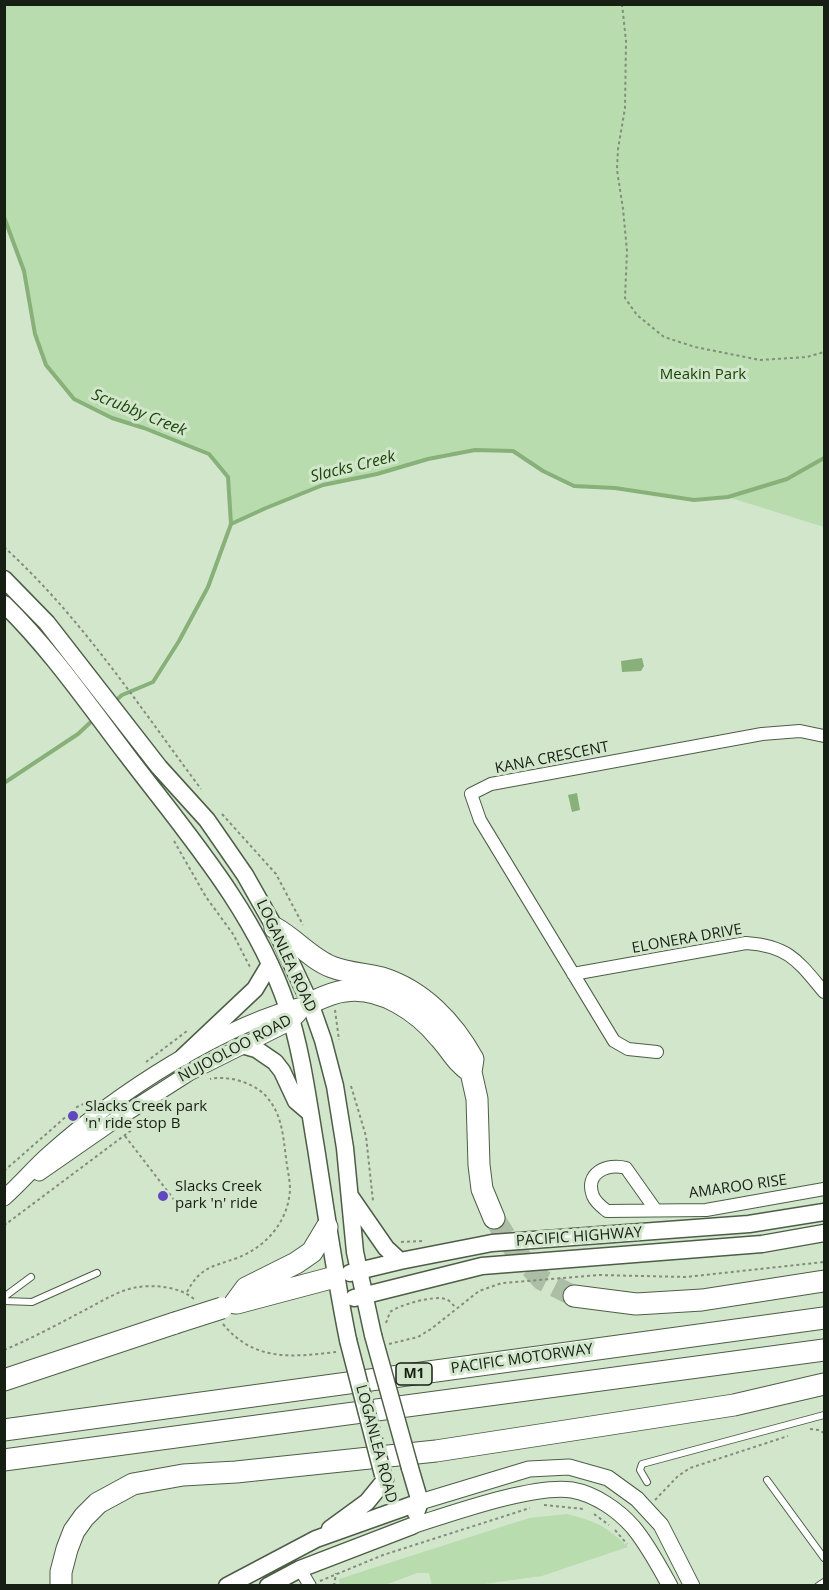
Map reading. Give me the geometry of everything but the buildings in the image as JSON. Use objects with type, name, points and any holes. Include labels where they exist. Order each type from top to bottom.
[{"type":"highway","points":[[275,928],[330,966],[386,980],[406,988],[440,1013],[465,1044],[473,1059],[471,1072],[477,1099],[482,1189],[494,1218]]},
{"type":"highway","points":[[310,1003],[342,991],[355,990],[398,1002],[428,1024],[460,1066],[471,1072]]},
{"type":"highway","points":[[226,1311],[246,1288],[296,1263],[312,1252],[327,1227]]},
{"type":"highway","points":[[4,1380],[175,1323],[226,1311],[336,1276]]},
{"type":"highway","points":[[574,1296],[636,1304],[702,1300],[825,1281]]},
{"type":"highway","name":"PACIFIC MOTORWAY","points":[[4,1430],[825,1318]]},
{"type":"highway","name":"PACIFIC MOTORWAY","points":[[4,1460],[825,1350]]},
{"type":"highway","points":[[61,1586],[61,1572],[67,1549],[79,1524],[98,1503],[133,1484],[183,1475],[236,1472],[436,1451],[734,1405],[825,1384]]},
{"type":"main road","name":"LOGANLEA ROAD","points":[[4,579],[22,595],[65,644],[159,767],[207,820],[227,846],[275,928],[310,1003],[323,1040],[334,1086],[345,1148],[355,1252],[365,1296],[381,1335],[410,1468],[420,1502],[412,1526],[394,1512],[346,1345],[341,1301],[310,1113],[289,1015],[270,964],[237,903],[51,656],[4,604]]},
{"type":"main road","points":[[183,1057],[255,989],[270,964]]},
{"type":"main road","points":[[242,1045],[256,1049],[275,1062],[282,1071],[296,1101],[310,1113]]},
{"type":"main road","points":[[350,1195],[386,1248],[400,1261]]},
{"type":"main road","name":"PACIFIC HIGHWAY","points":[[336,1276],[492,1243],[749,1224],[825,1212]]},
{"type":"main road","name":"PACIFIC HIGHWAY","points":[[341,1301],[482,1266],[750,1245],[825,1233]]},
{"type":"main road","points":[[227,1586],[316,1539],[367,1502],[384,1477]]},
{"type":"main road","points":[[316,1539],[420,1502]]},
{"type":"main road","points":[[268,1586],[300,1569],[412,1526]]},
{"type":"street","name":"KANA CRESCENT","points":[[657,1052],[628,1049],[614,1041],[480,820],[471,794],[491,784],[762,734],[800,731],[825,736]]},
{"type":"street","name":"ELONERA DRIVE","points":[[573,974],[746,943],[757,943],[768,944],[787,952],[825,992]]},
{"type":"street","name":"NUJOOLOO ROAD","points":[[21,1184],[189,1073],[242,1045],[310,1003]]},
{"type":"street","name":"NUJOOLOO ROAD","points":[[4,1198],[21,1184],[49,1154],[105,1108],[183,1057],[268,1015],[289,1015]]},
{"type":"street","name":"AMAROO RISE","points":[[655,1209],[626,1168],[608,1166],[594,1177],[591,1187],[593,1196],[607,1211],[706,1210],[825,1189]]},
{"type":"street","points":[[420,1502],[529,1469],[569,1467],[608,1478],[637,1499],[662,1525],[692,1586]]},
{"type":"street","points":[[412,1526],[529,1492],[572,1490],[601,1501],[620,1515],[646,1544],[670,1586]]},
{"type":"street","points":[[300,1569],[310,1586]]},
{"type":"lane","points":[[4,1299],[32,1302],[97,1273]]},
{"type":"lane","points":[[4,1299],[31,1277]]},
{"type":"lane","points":[[647,1482],[640,1470],[642,1464],[825,1415]]},
{"type":"lane","points":[[767,1480],[825,1558]]},
{"type":"lane","points":[[818,1586],[825,1582]]},
{"type":"path","points":[[622,4],[626,42],[625,108],[616,170],[627,251],[625,298],[637,315],[664,337],[695,347],[760,360],[807,357],[825,352]]},
{"type":"path","points":[[4,547],[23,564],[94,645],[203,792]]},
{"type":"path","points":[[217,809],[276,874],[308,932]]},
{"type":"path","points":[[174,841],[206,897],[248,959],[251,970]]},
{"type":"path","points":[[146,1062],[193,1027]]},
{"type":"path","points":[[187,1292],[192,1281],[209,1267],[247,1254],[266,1240],[281,1221],[289,1194],[281,1120],[272,1103],[262,1092],[236,1080],[226,1078],[206,1080]]},
{"type":"path","points":[[4,1171],[77,1107],[94,1099]]},
{"type":"path","points":[[4,1222],[6,1224],[155,1112]]},
{"type":"path","points":[[125,1136],[182,1210]]},
{"type":"path","points":[[456,1308],[442,1298],[404,1304],[390,1312],[381,1335],[418,1337],[479,1291],[502,1283],[598,1275],[686,1277],[825,1262]]},
{"type":"path","points":[[4,1350],[22,1343],[112,1295],[132,1288],[150,1286],[187,1292],[195,1300]]},
{"type":"path","points":[[226,1311],[240,1340],[251,1347],[281,1356],[346,1345]]},
{"type":"path","points":[[808,1429],[825,1433]]},
{"type":"path","points":[[649,1512],[654,1502],[678,1476],[690,1468],[797,1432]]},
{"type":"path","points":[[540,1505],[586,1509],[613,1527],[632,1550]]},
{"type":"path","points":[[324,1579],[435,1538],[529,1508]]},
{"type":"path","points":[[334,1586],[336,1573]]},
{"type":"green space","name":"Meakin Park","points":[[4,5],[824,5],[824,527],[728,497],[694,500],[615,488],[574,486],[543,471],[513,451],[475,450],[323,485],[231,524],[228,477],[209,454],[112,418],[74,399],[46,365],[35,334],[24,271],[5,217]]},
{"type":"green space","points":[[567,1514],[600,1525],[628,1547],[542,1576],[477,1585],[432,1585],[429,1573],[417,1573],[385,1585],[340,1585],[339,1579],[529,1518]]},
{"type":"shaded area","points":[[642,658],[644,666],[641,671],[622,672],[621,661]]},
{"type":"shaded area","points":[[577,793],[580,810],[572,812],[568,795]]},
{"type":"waterway","name":"Scrubby Creek","points":[[4,217],[24,271],[35,334],[46,365],[74,399],[112,418],[209,454],[228,477],[231,524],[208,587],[179,641],[153,682],[122,695],[114,702]]},
{"type":"waterway","name":"Slacks Creek","points":[[231,524],[323,485],[475,450],[513,451],[543,471],[574,486],[615,488],[694,500],[728,497],[787,479],[824,458]]},
{"type":"waterway","name":"Slacks Creek","points":[[4,783],[78,734],[94,719]]},
{"type":"tunnel","points":[[494,1218],[515,1251],[542,1280],[574,1296]]},
{"type":"place","name":"Slacks Creek park 'n' ride stop B","points":[[73,1116]]},
{"type":"place","name":"Slacks Creek park 'n' ride","points":[[163,1196]]}]
